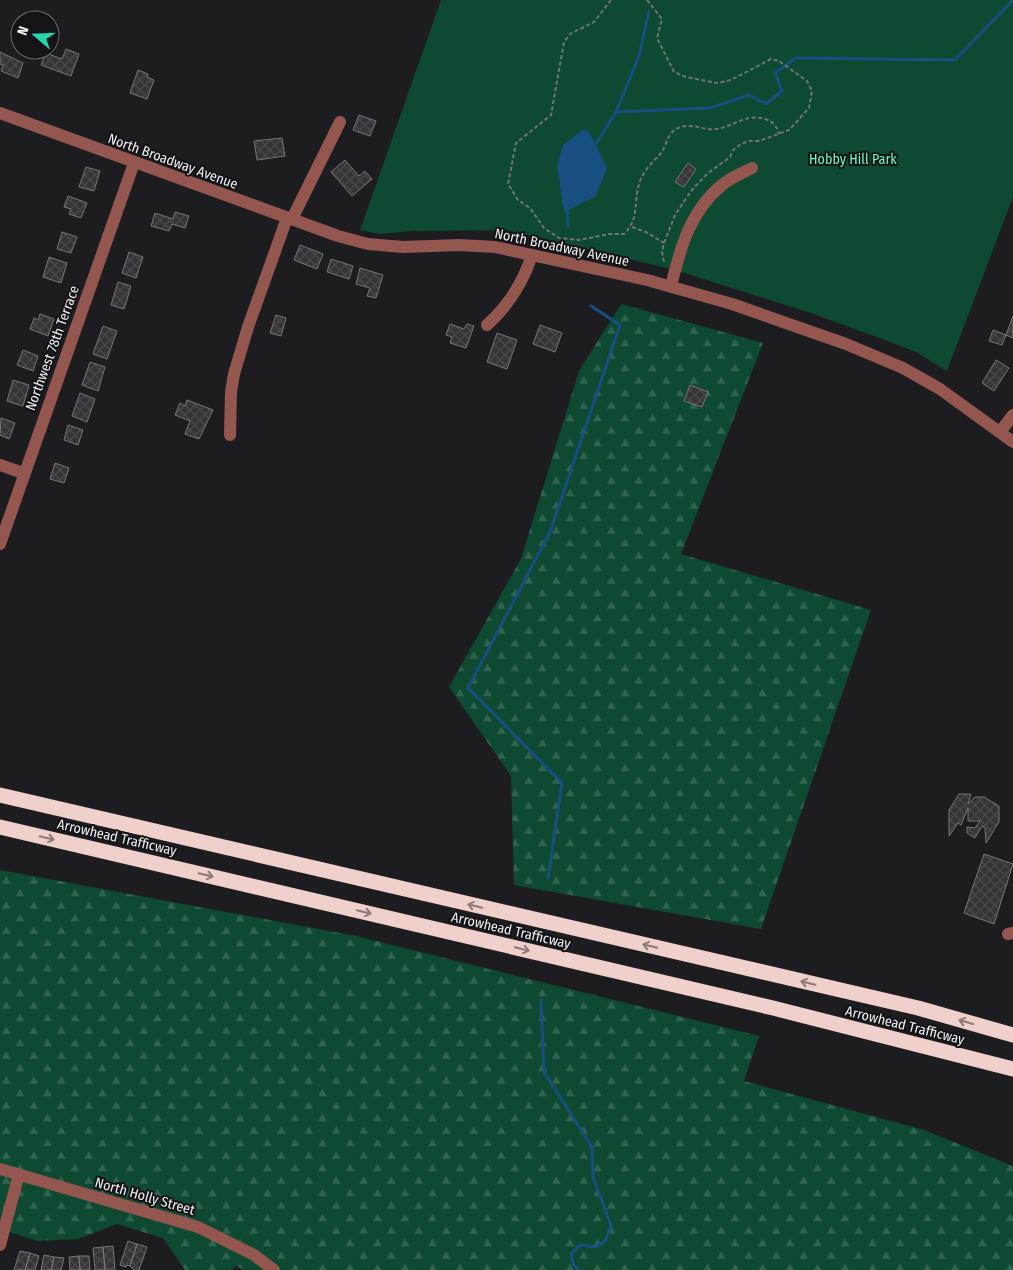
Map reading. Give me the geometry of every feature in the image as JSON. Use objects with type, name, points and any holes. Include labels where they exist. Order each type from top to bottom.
[{"type":"highway","name":"Arrowhead Trafficway","points":[[0,795],[918,1008],[1013,1035]]},
{"type":"highway","name":"Arrowhead Trafficway","points":[[0,827],[763,1006],[1013,1069]]},
{"type":"street","name":"North Broadway Avenue","points":[[0,114],[290,219],[368,244],[404,247],[459,245],[495,247],[671,286],[732,304],[846,344],[903,368],[940,389],[1013,442]]},
{"type":"street","points":[[230,435],[230,392],[248,327],[290,219],[340,122]]},
{"type":"street","name":"Northwest 78th Terrace","points":[[0,544],[23,473],[134,163]]},
{"type":"street","points":[[671,286],[682,242],[694,218],[721,185],[752,168]]},
{"type":"street","points":[[487,325],[503,310],[512,298],[526,273],[532,255]]},
{"type":"street","points":[[1000,432],[1013,416]]},
{"type":"street","points":[[0,465],[23,473]]},
{"type":"street","name":"North Holly Street","points":[[0,1169],[198,1227],[254,1255],[273,1270]]},
{"type":"street","points":[[0,1245],[19,1174]]},
{"type":"path","points":[[611,0],[594,22],[570,34],[564,42],[551,115],[516,142],[508,184],[518,200],[530,208],[544,228],[559,238],[579,240],[609,234],[624,234],[632,227],[635,221],[639,182],[650,164],[662,151],[668,137],[678,128],[692,126],[715,130],[735,125],[747,118],[760,118],[777,126],[779,134]]},
{"type":"path","points":[[647,0],[662,19],[657,38],[674,72],[686,77],[717,83],[731,80],[771,60],[779,61],[807,81],[812,91],[809,108],[789,130]]},
{"type":"path","points":[[632,227],[646,232],[664,243]]},
{"type":"green space","name":"Hobby Hill Park","points":[[441,0],[1013,0],[1013,197],[947,371],[918,353],[811,313],[675,270],[563,243],[506,230],[411,231],[380,234],[360,230]]},
{"type":"green space","points":[[621,304],[763,343],[681,554],[871,610],[761,929],[514,885],[511,776],[449,687],[521,559],[579,371]]},
{"type":"green space","points":[[0,870],[356,936],[759,1036],[744,1081],[924,1130],[1013,1166],[1013,1270],[244,1270],[236,1266],[231,1270],[185,1270],[163,1238],[117,1224],[78,1239],[38,1241],[0,1229]]},
{"type":"water","points":[[584,129],[589,132],[607,168],[596,196],[564,212],[557,165],[563,145]]},
{"type":"building","points":[[66,49],[79,54],[71,76],[41,65],[43,60],[62,59]]},
{"type":"building","points":[[0,52],[10,57],[10,60],[17,60],[23,63],[18,78],[1,71],[3,65],[0,64]]},
{"type":"building","points":[[138,70],[148,74],[147,77],[154,80],[147,99],[130,93]]},
{"type":"building","points":[[359,115],[376,121],[370,136],[353,130]]},
{"type":"building","points":[[282,138],[285,156],[257,160],[254,141]]},
{"type":"building","points":[[345,160],[359,176],[365,171],[372,179],[352,196],[331,172]]},
{"type":"building","points":[[688,163],[696,169],[684,187],[675,182]]},
{"type":"building","points":[[86,167],[100,171],[94,191],[79,187]]},
{"type":"building","points":[[68,196],[87,203],[81,218],[69,214],[71,209],[64,207]]},
{"type":"building","points":[[175,212],[189,216],[185,228],[172,224],[169,231],[151,226],[155,213],[173,219]]},
{"type":"building","points":[[62,232],[77,237],[71,253],[57,249]]},
{"type":"building","points":[[300,245],[323,254],[317,269],[294,260]]},
{"type":"building","points":[[129,252],[143,257],[136,278],[122,273]]},
{"type":"building","points":[[49,257],[67,263],[61,283],[43,277]]},
{"type":"building","points":[[331,259],[353,266],[349,279],[327,272]]},
{"type":"building","points":[[360,268],[383,275],[376,298],[367,296],[370,288],[356,284]]},
{"type":"building","points":[[118,282],[131,286],[124,309],[111,305]]},
{"type":"building","points":[[40,314],[54,319],[48,336],[30,329],[34,318],[38,320]]},
{"type":"building","points":[[276,315],[286,318],[281,336],[270,333]]},
{"type":"building","points":[[1013,316],[1013,338],[1006,335]]},
{"type":"building","points":[[450,324],[464,329],[467,324],[474,326],[466,348],[450,343],[452,337],[446,335]]},
{"type":"building","points":[[540,325],[562,333],[555,352],[533,344]]},
{"type":"building","points":[[103,326],[117,331],[107,359],[93,354]]},
{"type":"building","points":[[993,330],[1006,335],[1002,345],[989,341]]},
{"type":"building","points":[[497,333],[517,340],[507,369],[487,362]]},
{"type":"building","points":[[23,350],[38,356],[33,371],[17,365]]},
{"type":"building","points":[[996,360],[1009,368],[994,391],[982,383]]},
{"type":"building","points":[[90,362],[105,367],[98,391],[82,385]]},
{"type":"building","points":[[13,380],[29,385],[23,406],[7,401]]},
{"type":"building","points":[[690,385],[708,392],[702,407],[684,401]]},
{"type":"building","points":[[80,393],[95,399],[87,422],[72,416]]},
{"type":"building","points":[[187,400],[213,410],[199,439],[185,434],[190,421],[175,415],[180,403],[185,406]]},
{"type":"building","points":[[1,418],[15,423],[9,439],[0,435]]},
{"type":"building","points":[[68,425],[83,430],[78,445],[64,440]]},
{"type":"building","points":[[55,463],[69,468],[64,483],[50,479]]},
{"type":"building","points":[[959,794],[971,794],[968,804],[975,797],[984,797],[999,806],[999,822],[986,843],[985,828],[982,826],[975,838],[967,833],[967,827],[975,828],[980,821],[968,821],[968,808],[961,825],[958,823],[949,836],[949,810]]},
{"type":"building","points":[[984,854],[1013,864],[994,924],[964,913]]},
{"type":"building","points":[[128,1241],[137,1244],[130,1266],[127,1265],[126,1267],[120,1265]]},
{"type":"building","points":[[137,1244],[147,1247],[139,1270],[134,1270],[130,1266]]},
{"type":"building","points":[[113,1246],[115,1270],[105,1270],[103,1247]]},
{"type":"building","points":[[103,1247],[105,1270],[95,1270],[93,1248]]},
{"type":"building","points":[[20,1251],[30,1253],[25,1270],[14,1270]]},
{"type":"building","points":[[30,1253],[39,1256],[35,1270],[25,1270]]},
{"type":"building","points":[[44,1255],[54,1257],[51,1270],[41,1270]]},
{"type":"building","points":[[79,1256],[80,1270],[70,1270],[69,1257]]},
{"type":"building","points":[[79,1256],[89,1256],[90,1270],[80,1270]]},
{"type":"building","points":[[54,1257],[64,1258],[61,1270],[51,1270]]},
{"type":"waterway","points":[[594,147],[616,112],[710,108],[749,95],[766,104],[782,91],[775,73],[796,58],[955,60],[1013,0]]},
{"type":"waterway","points":[[616,112],[639,56],[649,11]]},
{"type":"waterway","points":[[567,206],[568,226]]},
{"type":"waterway","points":[[548,878],[562,783],[468,688],[550,532],[620,325],[591,306]]},
{"type":"waterway","points":[[541,1000],[544,1072],[592,1147],[593,1177],[611,1225],[606,1240],[596,1247],[580,1245],[571,1254],[573,1263],[578,1270]]}]
